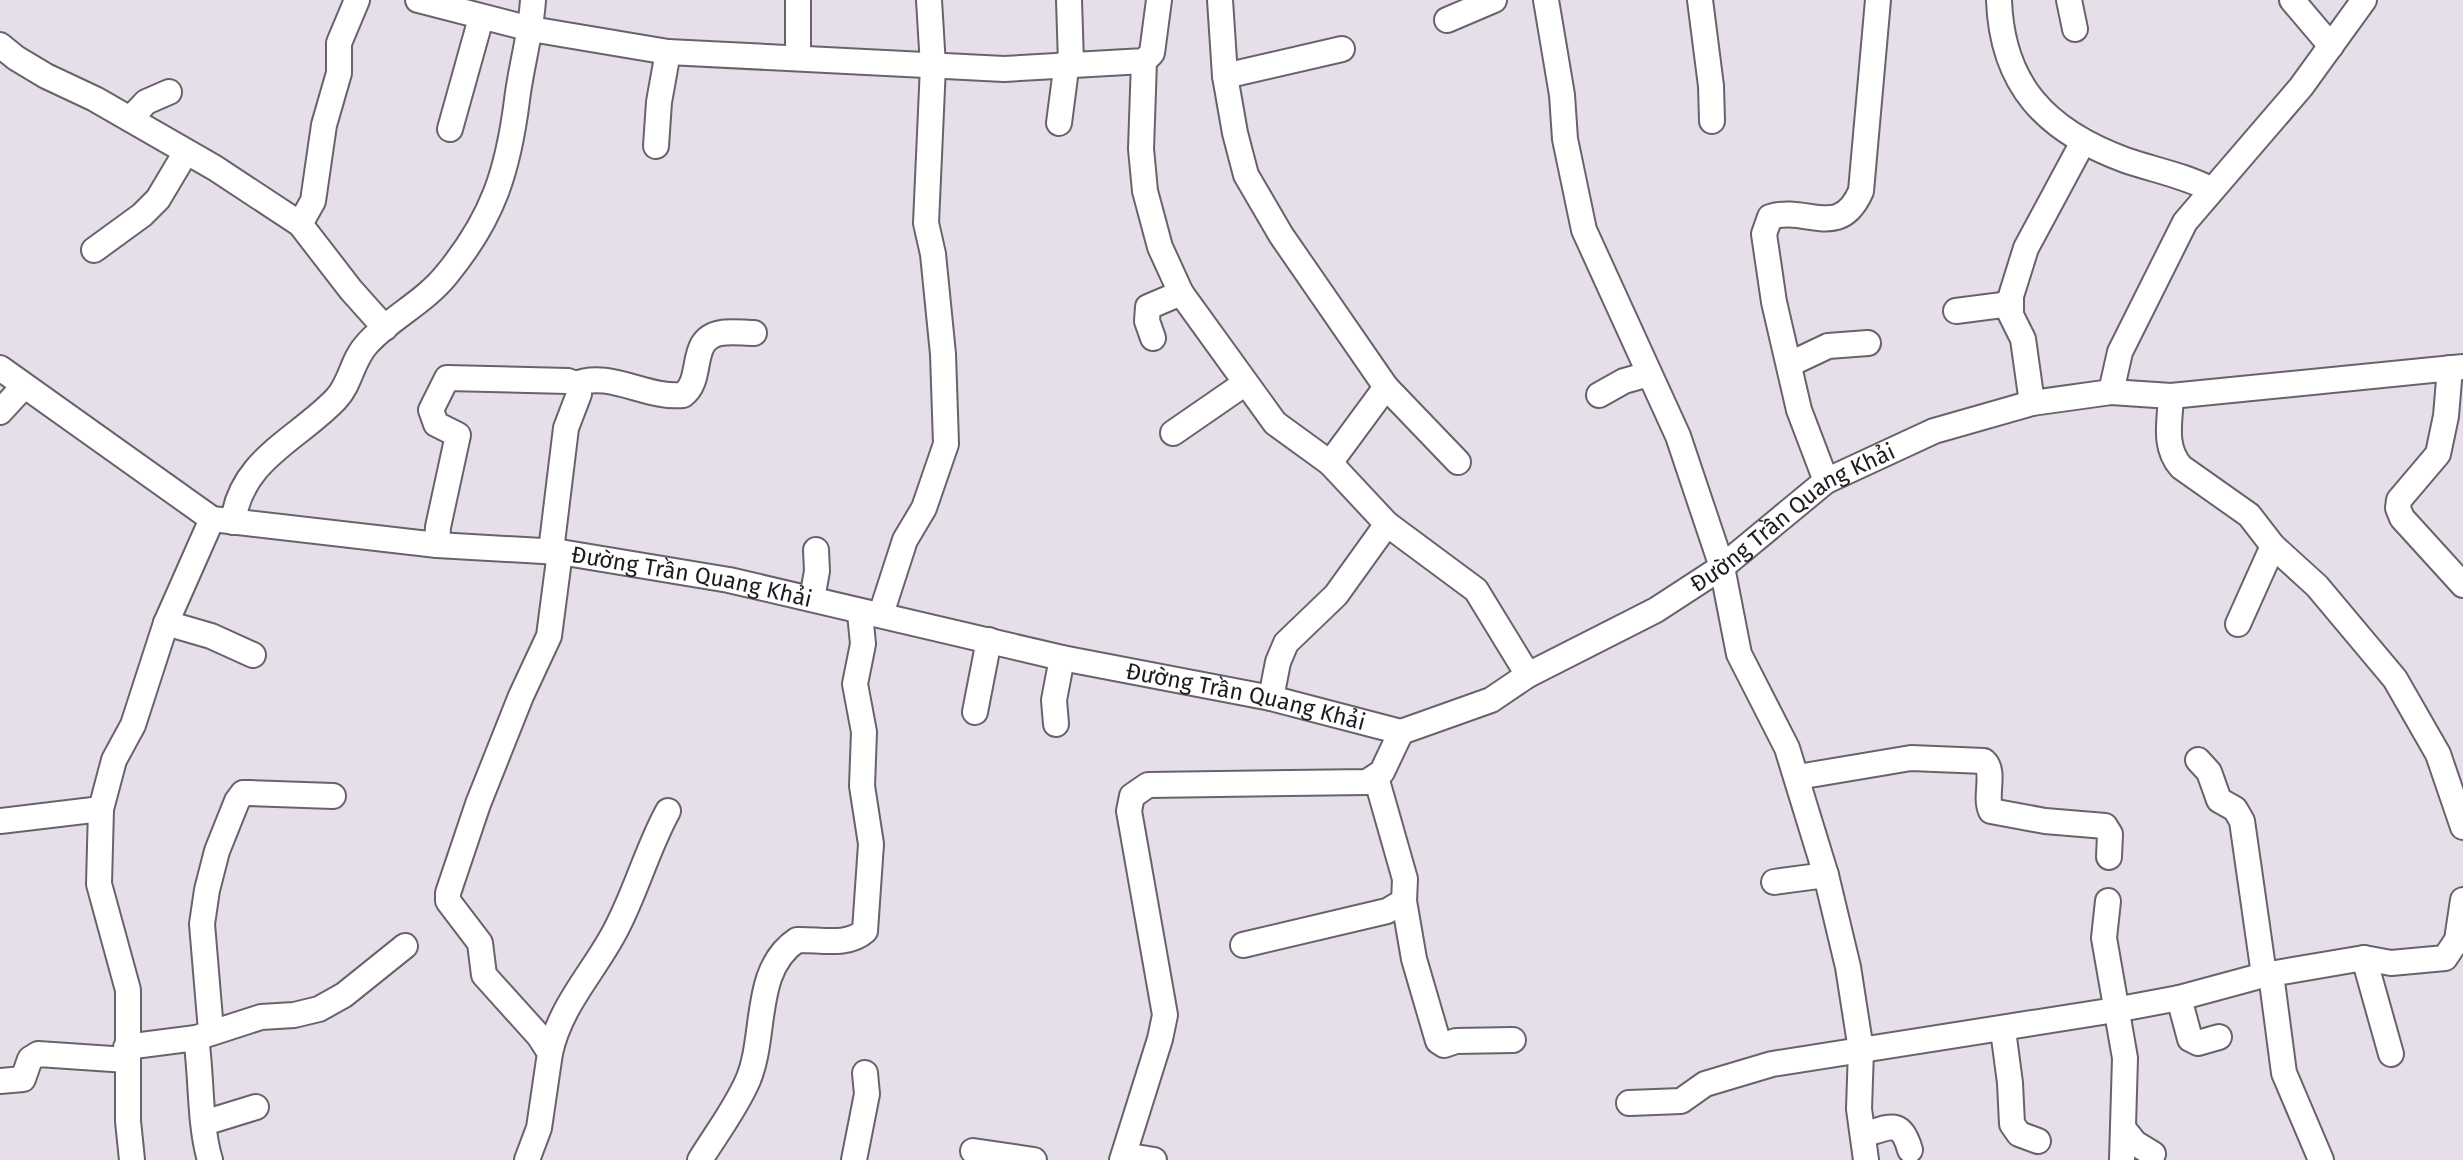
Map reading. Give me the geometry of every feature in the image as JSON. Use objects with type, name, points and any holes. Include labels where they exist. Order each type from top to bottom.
[{"type":"street","points":[[300,224],[313,201],[324,125],[339,73],[340,43],[358,0]]},
{"type":"street","points":[[418,0],[531,29],[668,52],[933,66],[1047,69],[1067,64],[1144,61],[1152,53],[1159,0]]},
{"type":"street","points":[[132,1160],[127,1053],[128,990],[99,884],[102,809],[114,760],[133,725],[166,623],[222,520],[237,502],[252,470],[334,402],[346,387],[364,348],[446,276],[491,210],[508,158],[531,29],[533,0]]},
{"type":"street","points":[[798,0],[799,58]]},
{"type":"street","points":[[700,1160],[749,1078],[769,978],[776,958],[797,940],[841,941],[859,937],[865,932],[870,844],[862,786],[864,732],[855,684],[871,614],[923,508],[946,444],[943,354],[933,254],[926,223],[933,66],[929,0]]},
{"type":"street","points":[[1059,123],[1067,64],[1069,0]]},
{"type":"street","points":[[1220,0],[1225,76],[1240,159],[1253,188],[1386,387],[1458,462]]},
{"type":"street","points":[[1447,20],[1494,0]]},
{"type":"street","points":[[1546,0],[1562,95],[1565,139],[1584,229],[1678,436],[1721,567],[1739,654],[1787,748],[1826,875],[1848,967],[1861,1050],[1859,1109],[1866,1160]]},
{"type":"street","points":[[1700,0],[1711,86],[1712,121]]},
{"type":"street","points":[[1826,481],[1799,410],[1774,302],[1764,234],[1770,217],[1778,214],[1830,220],[1841,216],[1856,203],[1861,191],[1864,166],[1878,0]]},
{"type":"street","points":[[1999,0],[2003,46],[2019,84],[2041,110],[2083,142],[2124,159],[2193,179],[2210,189]]},
{"type":"street","points":[[2069,0],[2075,29]]},
{"type":"street","points":[[2292,0],[2331,46]]},
{"type":"street","points":[[2111,392],[2120,352],[2185,222],[2210,189],[2252,148],[2364,0]]},
{"type":"street","points":[[450,129],[481,18]]},
{"type":"street","points":[[0,45],[46,76],[130,119],[186,152],[300,224],[351,290],[386,328]]},
{"type":"street","points":[[1225,76],[1342,49]]},
{"type":"street","points":[[656,146],[659,102],[668,52]]},
{"type":"street","points":[[1144,61],[1141,149],[1145,191],[1160,247],[1181,293],[1275,423],[1330,464],[1387,524],[1476,590],[1528,676]]},
{"type":"street","points":[[130,119],[152,98],[169,92]]},
{"type":"street","points":[[2032,403],[2023,339],[2011,315],[2010,304],[2015,278],[2026,248],[2083,142]]},
{"type":"street","points":[[93,250],[142,215],[158,199],[186,152]]},
{"type":"street","points":[[1153,338],[1147,321],[1147,307],[1181,293]]},
{"type":"street","points":[[1956,311],[2010,304]]},
{"type":"street","points":[[438,545],[438,527],[458,435],[436,424],[431,410],[447,378],[568,381],[576,384],[591,378],[662,395],[683,395],[695,382],[698,352],[708,339],[718,333],[754,333]]},
{"type":"street","points":[[1790,364],[1828,346],[1868,343]]},
{"type":"street","points":[[2457,367],[2438,454],[2399,500],[2398,508],[2402,518],[2463,586]]},
{"type":"street","name":"Đường Trần Quang Khải","points":[[0,368],[222,520],[438,545],[556,552],[729,580],[1062,658],[1272,698],[1401,732],[1491,700],[1528,676],[1656,610],[1721,567],[1826,481],[1934,431],[2032,403],[2111,392],[2171,396],[2457,367]]},
{"type":"street","points":[[1599,395],[1624,382],[1649,374]]},
{"type":"street","points":[[1173,433],[1244,383]]},
{"type":"street","points":[[550,1053],[539,1036],[484,975],[480,943],[448,901],[448,893],[487,780],[549,636],[566,428],[579,394],[576,384]]},
{"type":"street","points":[[0,412],[24,386]]},
{"type":"street","points":[[1330,464],[1386,387]]},
{"type":"street","points":[[2171,396],[2168,443],[2174,459],[2181,467],[2249,515],[2273,547],[2317,586],[2395,679],[2438,754],[2463,827]]},
{"type":"street","points":[[1272,698],[1278,662],[1286,643],[1336,595],[1387,524]]},
{"type":"street","points":[[2238,624],[2273,547]]},
{"type":"street","points":[[812,599],[817,571],[816,550]]},
{"type":"street","points":[[166,623],[211,636],[253,655]]},
{"type":"street","points":[[975,712],[989,640]]},
{"type":"street","points":[[1056,724],[1054,700],[1062,658]]},
{"type":"street","points":[[1154,1160],[1123,1157],[1165,1015],[1129,811],[1132,796],[1148,785],[1367,782],[1377,777],[1387,763],[1401,732]]},
{"type":"street","points":[[1798,777],[1911,758],[1984,761],[1989,768],[1988,802],[1991,811],[2045,821],[2105,826],[2110,834],[2109,857]]},
{"type":"street","points":[[2198,760],[2209,772],[2219,800],[2235,809],[2242,821],[2284,1073],[2321,1160]]},
{"type":"street","points":[[1377,777],[1405,879],[1404,901],[1414,959],[1438,1041],[1444,1045],[1513,1040]]},
{"type":"street","points":[[210,1160],[203,1138],[202,924],[211,872],[237,801],[243,793],[333,796]]},
{"type":"street","points":[[0,821],[102,809]]},
{"type":"street","points":[[527,1160],[539,1128],[550,1053],[560,1017],[614,933],[646,854],[668,811]]},
{"type":"street","points":[[1774,882],[1826,875]]},
{"type":"street","points":[[1629,1102],[1681,1101],[1705,1084],[1764,1066],[2003,1030],[2115,1010],[2179,998],[2268,975],[2364,958],[2391,963],[2458,959],[2463,900]]},
{"type":"street","points":[[1243,945],[1387,911],[1404,901]]},
{"type":"street","points":[[2108,901],[2103,931],[2125,1058],[2122,1160]]},
{"type":"street","points":[[0,1081],[23,1079],[30,1059],[38,1054],[127,1053],[261,1017],[320,1009],[354,988],[405,946]]},
{"type":"street","points":[[2364,958],[2391,1054]]},
{"type":"street","points":[[2179,998],[2190,1039],[2199,1043],[2219,1037]]},
{"type":"street","points":[[2003,1030],[2012,1124],[2019,1134],[2038,1141]]},
{"type":"street","points":[[854,1160],[867,1094],[865,1073]]},
{"type":"street","points":[[204,1122],[256,1107]]},
{"type":"street","points":[[1863,1135],[1891,1126],[1899,1128],[1905,1133],[1910,1150]]},
{"type":"street","points":[[2123,1128],[2135,1143],[2152,1154]]},
{"type":"street","points":[[973,1151],[1034,1160]]}]
